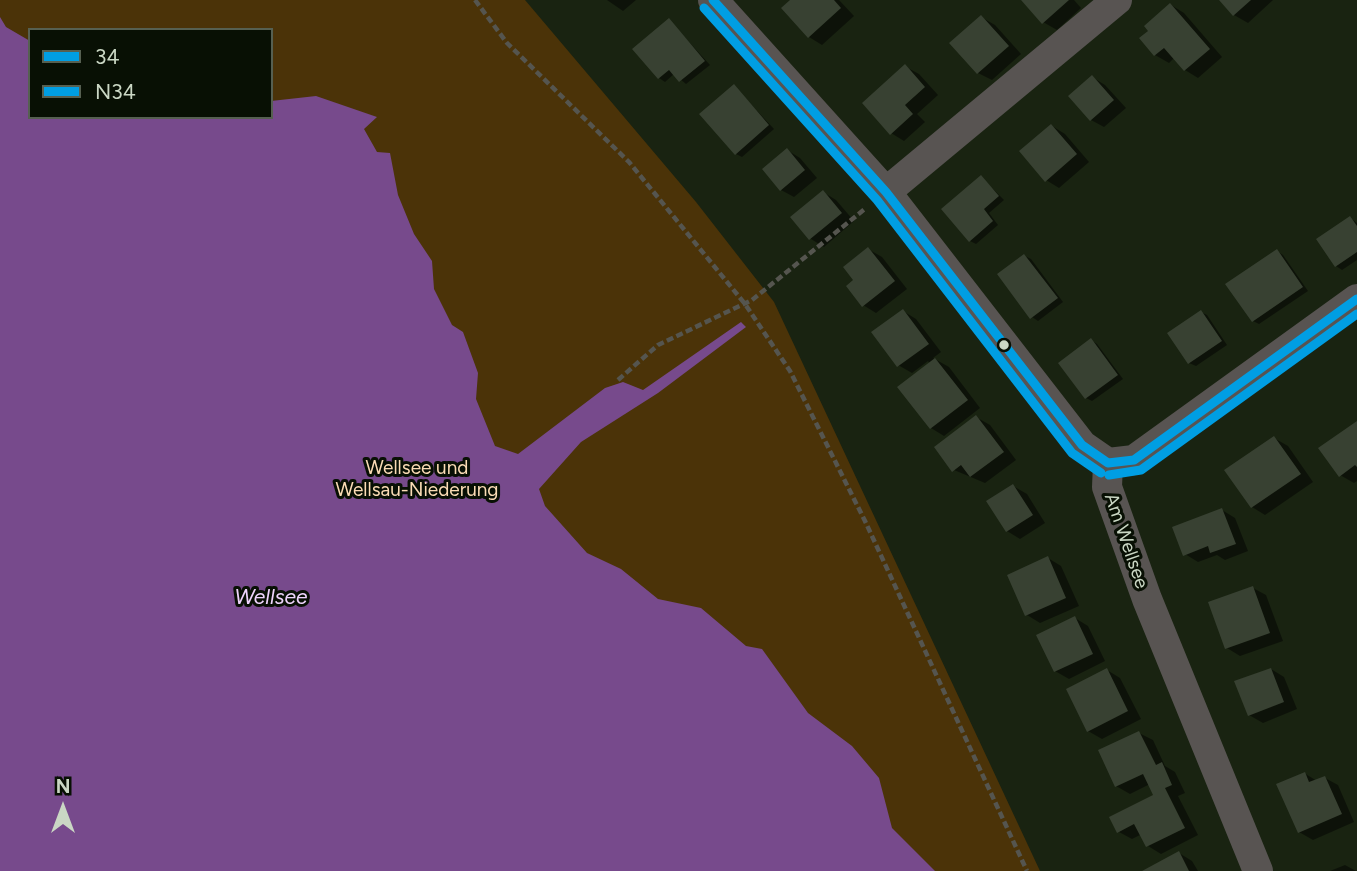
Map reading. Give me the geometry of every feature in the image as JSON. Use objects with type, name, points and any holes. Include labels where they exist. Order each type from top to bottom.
[{"type":"street","points":[[713,0],[886,192],[1082,445],[1108,463],[1134,460],[1357,299]]},
{"type":"street","points":[[886,192],[1117,0]]},
{"type":"street","name":"Am Wellsee","points":[[1108,463],[1107,488],[1147,599],[1258,871]]},
{"type":"path","points":[[475,0],[507,43],[628,162],[745,304],[790,371],[865,521],[1027,871]]},
{"type":"path","points":[[618,380],[658,345],[745,304],[788,273],[886,192]]},
{"type":"green space","name":"Wellsee","points":[[0,0],[525,0],[696,202],[774,302],[1040,871],[0,871]]},
{"type":"water","name":"Wellsee","points":[[0,17],[6,27],[28,40],[28,119],[273,119],[273,101],[316,96],[377,117],[364,129],[377,152],[390,153],[398,195],[414,234],[432,261],[434,289],[452,325],[463,332],[478,373],[476,399],[495,446],[518,454],[605,388],[623,382],[643,390],[741,322],[746,327],[658,393],[581,442],[539,489],[545,506],[587,553],[621,569],[658,599],[701,608],[746,646],[762,649],[808,713],[852,746],[879,778],[892,828],[935,871],[0,871]]},
{"type":"building","points":[[790,0],[834,0],[841,8],[808,38],[781,8]]},
{"type":"building","points":[[1021,0],[1069,0],[1042,24]]},
{"type":"building","points":[[1219,0],[1251,0],[1233,16]]},
{"type":"building","points":[[1170,3],[1210,49],[1184,71],[1164,48],[1154,56],[1139,38],[1148,31],[1144,26]]},
{"type":"building","points":[[981,15],[1009,46],[977,74],[949,43]]},
{"type":"building","points":[[669,18],[705,61],[679,82],[669,70],[658,79],[632,49]]},
{"type":"building","points":[[905,64],[925,87],[905,105],[913,114],[890,135],[862,103]]},
{"type":"building","points":[[1092,75],[1114,100],[1090,121],[1068,96]]},
{"type":"building","points":[[734,84],[769,125],[735,155],[699,114]]},
{"type":"building","points":[[1051,124],[1077,154],[1045,182],[1019,151]]},
{"type":"building","points":[[787,148],[805,170],[780,191],[762,169]]},
{"type":"building","points":[[981,175],[999,196],[984,209],[993,221],[969,242],[941,209]]},
{"type":"building","points":[[823,190],[842,213],[809,240],[790,217]]},
{"type":"building","points":[[1350,216],[1357,226],[1357,252],[1335,267],[1316,239]]},
{"type":"building","points":[[868,247],[895,281],[862,307],[846,286],[853,280],[843,267]]},
{"type":"building","points":[[1277,249],[1303,287],[1252,322],[1225,284]]},
{"type":"building","points":[[1024,254],[1058,298],[1030,319],[997,274]]},
{"type":"building","points":[[903,309],[929,344],[897,367],[871,332]]},
{"type":"building","points":[[1201,310],[1222,341],[1188,364],[1167,333]]},
{"type":"building","points":[[1091,338],[1118,375],[1085,399],[1058,363]]},
{"type":"building","points":[[935,358],[968,400],[930,429],[897,387]]},
{"type":"building","points":[[976,415],[1004,452],[970,477],[961,465],[952,472],[934,447]]},
{"type":"building","points":[[1357,421],[1357,467],[1355,465],[1339,477],[1318,448]]},
{"type":"building","points":[[1274,436],[1301,474],[1251,508],[1224,470]]},
{"type":"building","points":[[1013,484],[1033,515],[1006,532],[986,501]]},
{"type":"building","points":[[1222,508],[1236,544],[1210,553],[1208,546],[1183,556],[1172,527]]},
{"type":"building","points":[[1048,556],[1066,598],[1025,616],[1007,575]]},
{"type":"building","points":[[1253,586],[1270,633],[1225,649],[1208,602]]},
{"type":"building","points":[[1075,616],[1093,654],[1054,672],[1036,635]]},
{"type":"building","points":[[1107,668],[1128,711],[1087,732],[1066,689]]},
{"type":"building","points":[[1271,668],[1284,702],[1248,716],[1234,681]]},
{"type":"building","points":[[1139,731],[1156,765],[1162,762],[1172,785],[1165,788],[1185,828],[1146,847],[1134,824],[1117,833],[1109,817],[1153,795],[1143,774],[1115,787],[1098,750]]},
{"type":"building","points":[[1305,772],[1309,782],[1325,776],[1342,814],[1298,833],[1276,784]]},
{"type":"building","points":[[1179,851],[1189,871],[1142,871]]},
{"type":"transit line","name":"34","points":[[713,0],[886,192],[1082,445],[1108,463]]},
{"type":"transit line","name":"N34","points":[[704,8],[877,200],[1072,453],[1101,473]]},
{"type":"transit line","name":"34","points":[[1108,463],[1134,460],[1357,299]]},
{"type":"transit line","name":"N34","points":[[1109,475],[1141,470],[1357,314]]},
{"type":"park label","name":"Wellsee und Wellsau-Niederung","points":[[417,479]]}]
